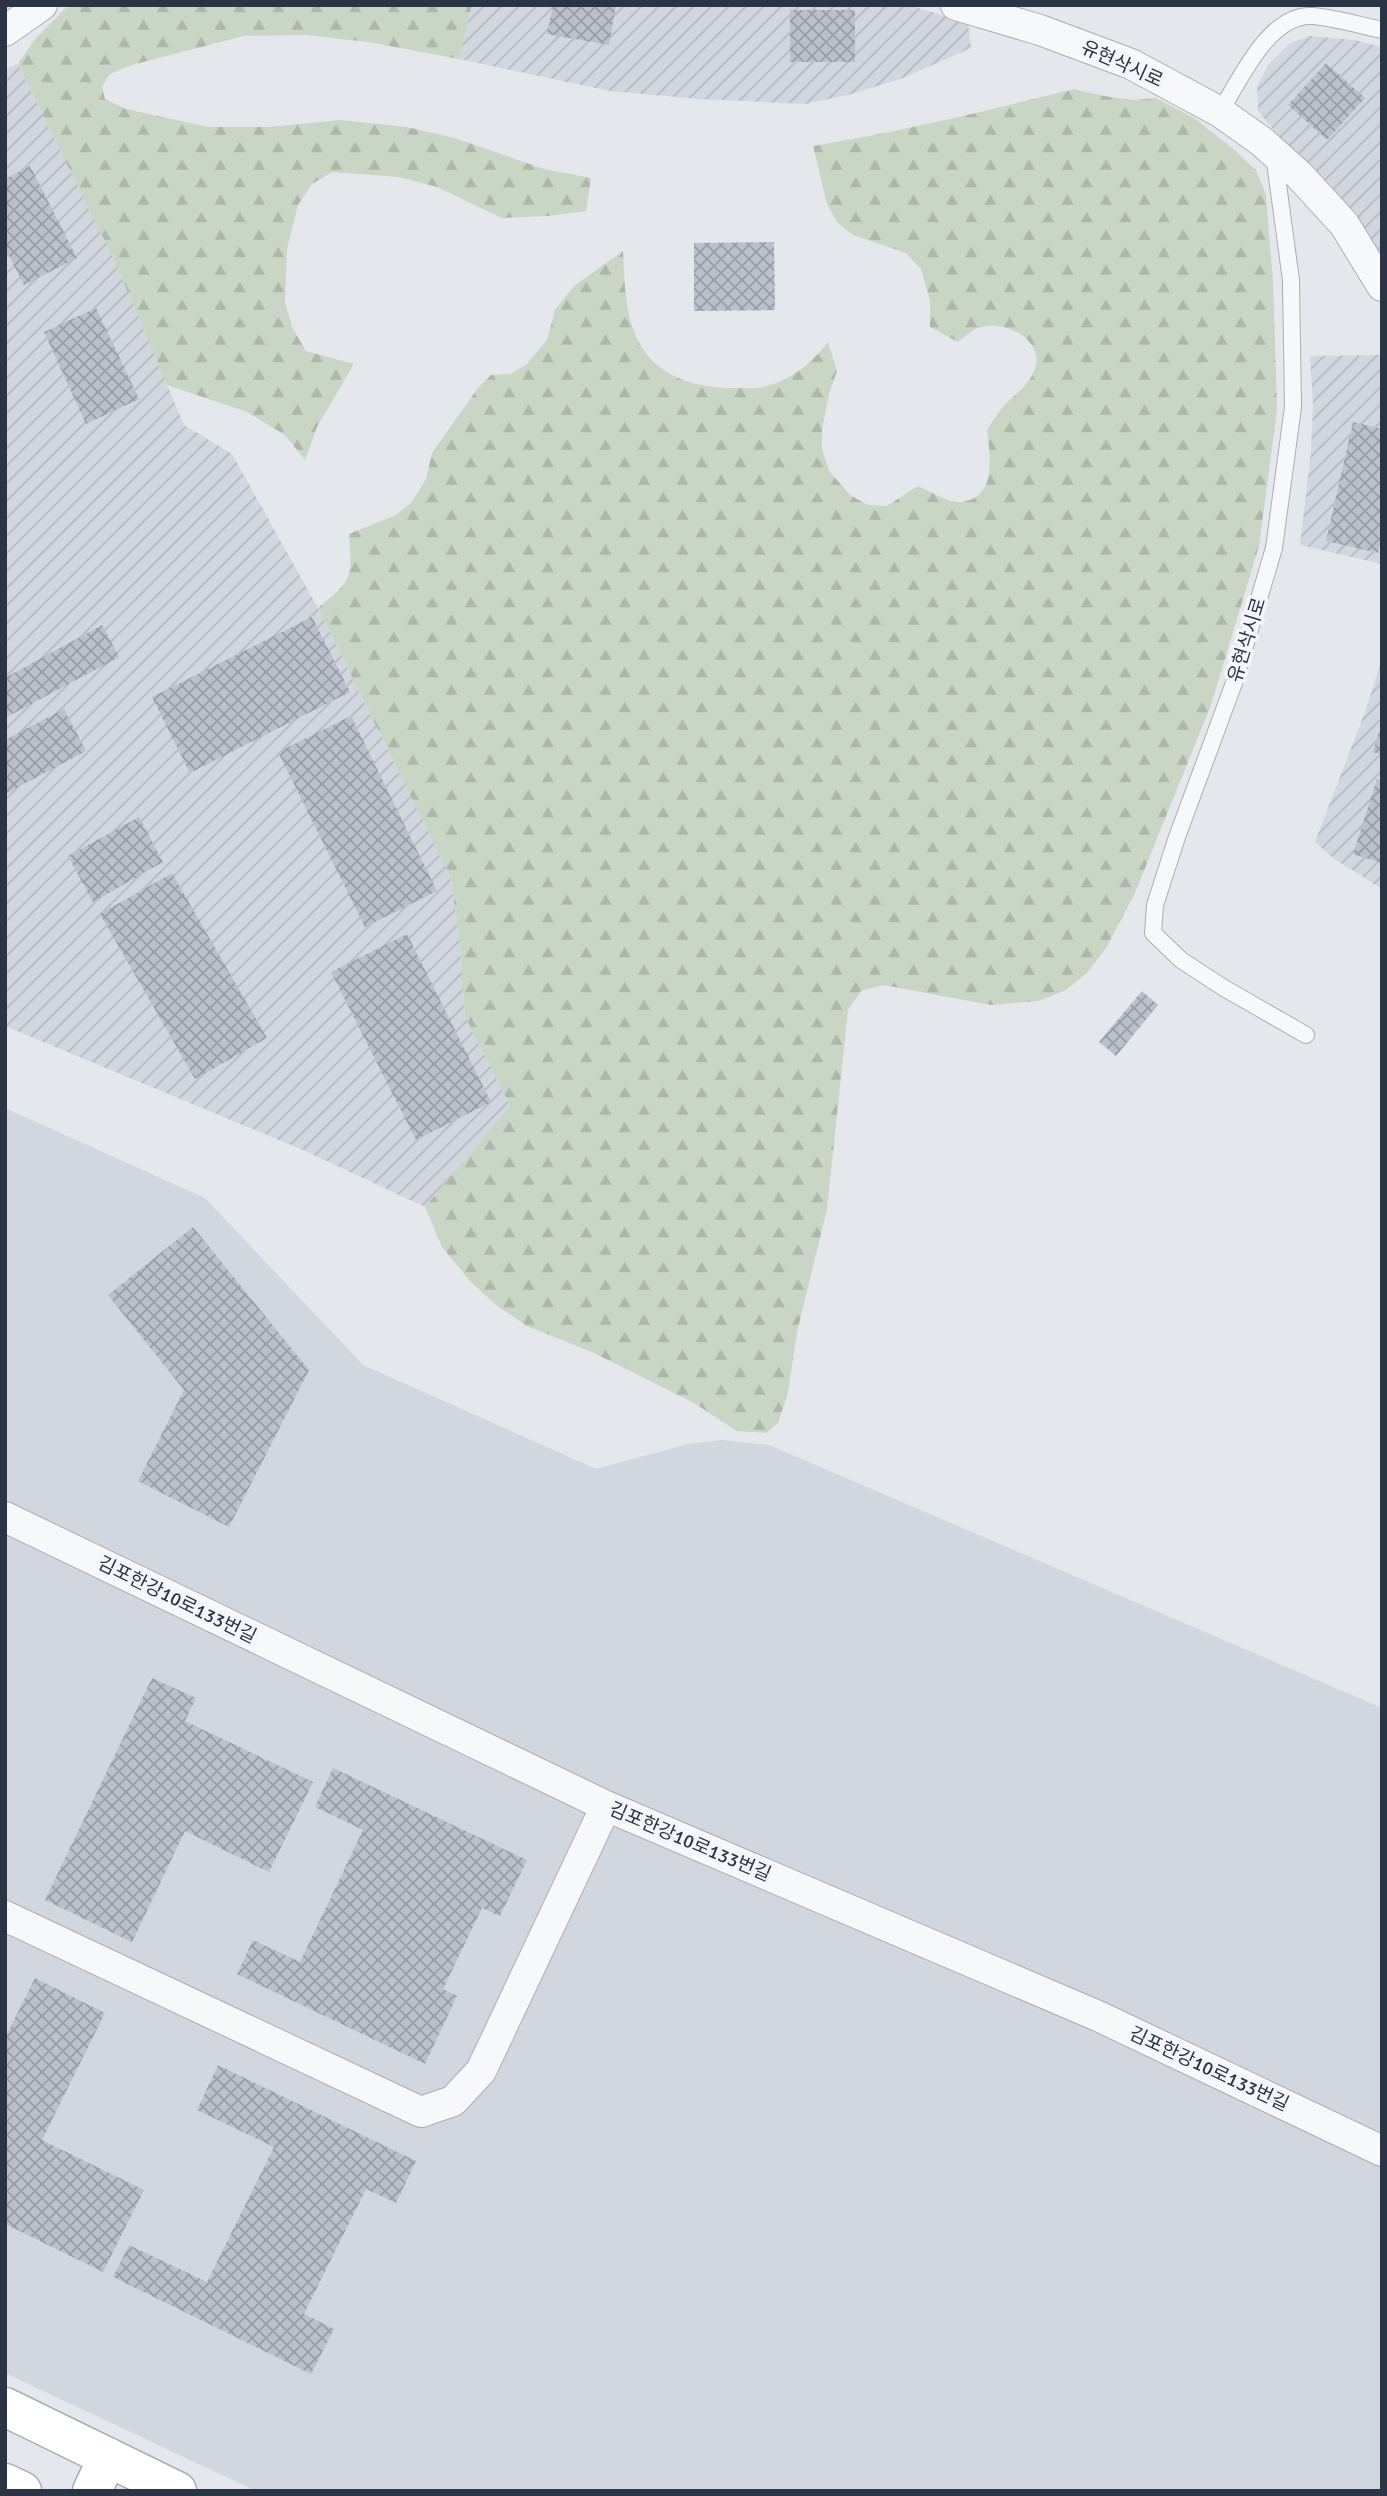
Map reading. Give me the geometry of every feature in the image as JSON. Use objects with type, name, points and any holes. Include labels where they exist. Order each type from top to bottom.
[{"type":"street","points":[[5,31],[42,5]]},
{"type":"street","name":"유현삭시로","points":[[956,5],[1040,30],[1130,64],[1220,112],[1299,175],[1344,224],[1382,286]]},
{"type":"street","name":"김포한강10로133번길","points":[[5,1517],[606,1806],[1098,2016],[1382,2151]]},
{"type":"street","points":[[5,1916],[421,2112],[453,2101],[481,2071],[606,1806]]},
{"type":"street","points":[[5,2407],[165,2488]]},
{"type":"street","points":[[92,2491],[108,2457]]},
{"type":"street","points":[[5,2483],[22,2491]]},
{"type":"lane","points":[[1220,112],[1272,34],[1290,19],[1311,16],[1382,30]]},
{"type":"lane","name":"유현삭시로","points":[[1274,153],[1291,280],[1293,408],[1274,548],[1234,683],[1155,905],[1153,933],[1181,960],[1306,1035]]},
{"type":"shaded area","points":[[472,5],[908,5],[968,23],[971,48],[903,78],[852,94],[806,104],[698,99],[610,91],[459,59]]},
{"type":"shaded area","points":[[1310,36],[1354,40],[1382,47],[1382,259],[1258,111],[1257,87],[1268,65],[1290,43]]},
{"type":"shaded area","points":[[18,64],[115,262],[184,425],[232,454],[318,608],[451,878],[465,1016],[510,1106],[425,1207],[303,1150],[5,1026],[5,69]]},
{"type":"shaded area","points":[[1382,355],[1382,564],[1300,545],[1311,452],[1313,406],[1310,356]]},
{"type":"shaded area","points":[[1382,659],[1382,889],[1333,858],[1315,842],[1365,712]]},
{"type":"shaded area","points":[[5,1108],[205,1198],[363,1365],[596,1469],[688,1444],[722,1440],[769,1445],[1382,1708],[1382,2491],[256,2491],[5,2373]]},
{"type":"green space","points":[[69,5],[472,5],[459,59],[368,42],[306,35],[244,36],[132,65],[110,74],[102,87],[105,99],[126,109],[208,127],[270,127],[340,120],[407,127],[455,138],[544,169],[591,178],[586,211],[502,218],[437,187],[398,177],[332,172],[312,184],[298,205],[287,249],[285,303],[293,329],[306,351],[354,364],[317,427],[305,460],[285,435],[247,412],[167,385],[115,262],[18,64],[35,39]]},
{"type":"green space","points":[[1074,89],[1134,100],[1156,98],[1194,118],[1256,170],[1266,195],[1273,282],[1277,410],[1259,546],[1211,705],[1135,893],[1106,948],[1087,973],[1066,990],[1038,1001],[991,1005],[883,985],[861,991],[848,1010],[827,1209],[797,1332],[788,1393],[778,1423],[766,1433],[737,1431],[694,1403],[594,1353],[527,1326],[496,1305],[470,1281],[442,1247],[425,1207],[510,1106],[465,1016],[451,878],[318,608],[338,591],[348,577],[351,560],[349,534],[396,515],[412,502],[426,479],[432,453],[478,388],[491,375],[510,374],[526,365],[547,340],[555,310],[574,286],[623,251],[625,289],[632,326],[643,349],[662,369],[701,385],[761,388],[800,370],[828,342],[837,371],[822,429],[822,450],[830,472],[850,495],[868,505],[887,506],[918,486],[954,502],[972,499],[986,485],[989,475],[987,430],[1003,407],[1031,377],[1036,364],[1036,354],[1019,333],[1000,326],[978,328],[958,342],[930,327],[930,301],[921,269],[906,253],[853,235],[838,223],[827,204],[813,146],[944,120]]},
{"type":"building","points":[[553,5],[616,5],[609,45],[547,34]]},
{"type":"building","points":[[790,10],[855,10],[855,62],[790,62]]},
{"type":"building","points":[[1326,63],[1365,98],[1327,140],[1288,105]]},
{"type":"building","points":[[30,166],[77,258],[24,285],[5,248],[5,179]]},
{"type":"building","points":[[774,242],[775,310],[694,311],[694,243]]},
{"type":"building","points":[[96,308],[139,399],[86,424],[44,332]]},
{"type":"building","points":[[1353,422],[1382,429],[1382,536],[1378,553],[1326,541]]},
{"type":"building","points":[[312,617],[350,692],[190,773],[152,697]]},
{"type":"building","points":[[102,625],[119,657],[5,718],[5,678]]},
{"type":"building","points":[[64,709],[86,751],[5,794],[5,740]]},
{"type":"building","points":[[351,716],[437,891],[365,927],[278,752]]},
{"type":"building","points":[[1382,726],[1382,755],[1373,752]]},
{"type":"building","points":[[1377,779],[1382,780],[1382,863],[1353,854]]},
{"type":"building","points":[[139,817],[163,862],[93,902],[68,856]]},
{"type":"building","points":[[172,873],[267,1038],[195,1079],[100,914]]},
{"type":"building","points":[[407,934],[491,1102],[416,1140],[331,972]]},
{"type":"building","points":[[1142,991],[1158,1005],[1116,1056],[1099,1042]]},
{"type":"building","points":[[193,1227],[309,1370],[229,1527],[138,1481],[184,1390],[108,1295]]},
{"type":"building","points":[[152,1678],[196,1698],[185,1721],[313,1782],[269,1872],[185,1831],[132,1942],[45,1900]]},
{"type":"building","points":[[333,1768],[527,1860],[500,1916],[482,1908],[443,1989],[457,1996],[425,2064],[237,1974],[253,1940],[300,1962],[363,1830],[315,1807]]},
{"type":"building","points":[[35,1978],[105,2013],[42,2140],[144,2190],[103,2272],[5,2224],[5,2038]]},
{"type":"building","points":[[218,2065],[416,2161],[396,2203],[366,2189],[304,2314],[334,2329],[311,2374],[113,2277],[129,2245],[207,2282],[274,2147],[197,2110]]}]
